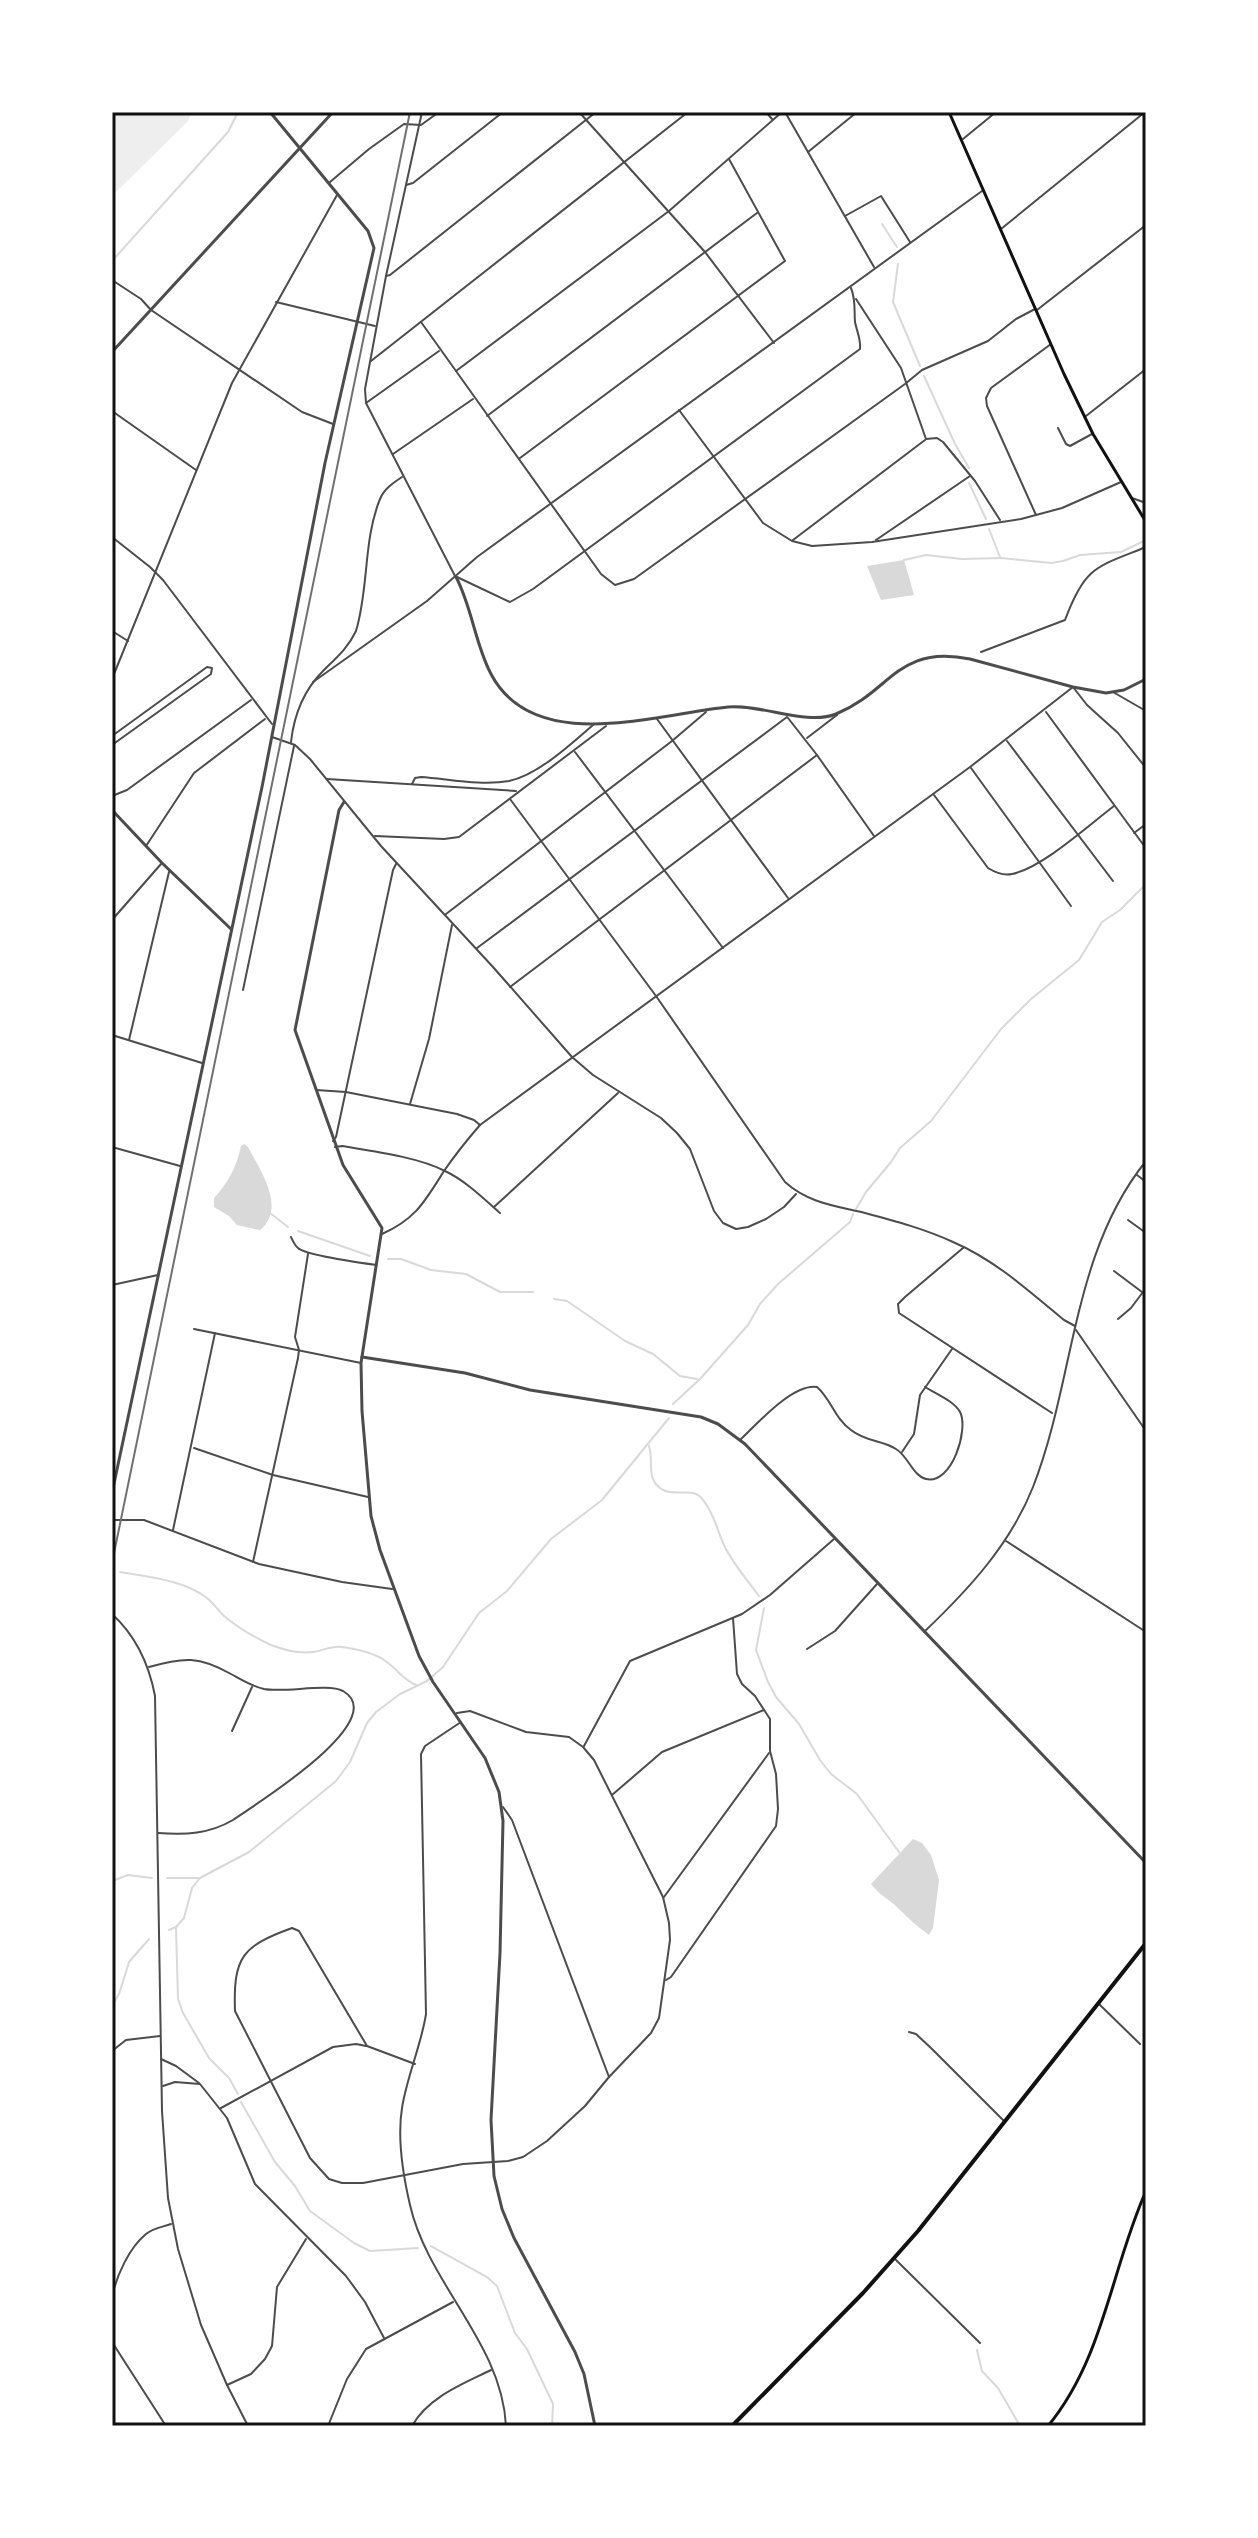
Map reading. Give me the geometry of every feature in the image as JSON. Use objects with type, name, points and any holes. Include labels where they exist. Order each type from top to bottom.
[{"type":"highway","points":[[732,2426],[928,2219],[1146,1943]]},
{"type":"main road","points":[[949,112],[1093,434],[1146,522]]},
{"type":"main road","points":[[1048,2426],[1070,2397],[1091,2355],[1134,2218],[1146,2191]]},
{"type":"street","points":[[112,1493],[275,726],[333,424],[374,248],[368,231],[270,112]]},
{"type":"street","points":[[112,352],[333,112]]},
{"type":"street","points":[[422,112],[376,326],[365,389],[366,403],[465,595],[491,674],[515,703],[543,717],[594,724],[607,725],[748,706],[812,718],[838,714]]},
{"type":"street","points":[[329,183],[404,124],[425,123],[439,112]]},
{"type":"street","points":[[406,185],[413,183],[503,112]]},
{"type":"street","points":[[579,112],[705,252],[774,343]]},
{"type":"street","points":[[386,276],[596,112]]},
{"type":"street","points":[[369,363],[688,112]]},
{"type":"street","points":[[766,112],[773,120]]},
{"type":"street","points":[[456,372],[669,211],[784,112],[876,269]]},
{"type":"street","points":[[808,152],[857,112]]},
{"type":"street","points":[[962,140],[996,112]]},
{"type":"street","points":[[1000,229],[1145,112]]},
{"type":"street","points":[[518,459],[785,261],[729,159]]},
{"type":"street","points":[[313,682],[371,642],[456,577],[477,557],[983,190]]},
{"type":"street","points":[[112,679],[239,369],[338,194]]},
{"type":"street","points":[[845,216],[881,196],[911,243]]},
{"type":"street","points":[[487,416],[758,212]]},
{"type":"street","points":[[421,322],[601,574],[615,585],[634,579],[922,370],[988,341],[1016,319],[1036,310],[1146,225]]},
{"type":"street","points":[[112,280],[302,412],[333,424]]},
{"type":"street","points":[[851,287],[901,368],[926,439]]},
{"type":"street","points":[[456,577],[510,602],[519,599],[860,349],[855,318],[856,299]]},
{"type":"street","points":[[276,302],[376,326]]},
{"type":"street","points":[[1036,515],[986,398],[991,388],[1052,344]]},
{"type":"street","points":[[366,403],[440,350]]},
{"type":"street","points":[[1085,417],[1146,369]]},
{"type":"street","points":[[392,455],[474,399]]},
{"type":"street","points":[[679,410],[763,523],[792,541],[812,546],[872,542],[1036,515],[1122,482]]},
{"type":"street","points":[[112,411],[197,470]]},
{"type":"street","points":[[1058,428],[1070,446],[1093,434]]},
{"type":"street","points":[[792,541],[926,439],[937,438],[943,442],[1001,521]]},
{"type":"street","points":[[872,542],[970,475]]},
{"type":"street","points":[[243,990],[293,744],[297,710],[313,682],[344,650],[356,631],[380,499],[391,484],[403,476]]},
{"type":"street","points":[[1131,498],[1146,503]]},
{"type":"street","points":[[112,537],[156,573],[275,726]]},
{"type":"street","points":[[981,652],[1065,620],[1081,583],[1089,574],[1114,559],[1146,547]]},
{"type":"street","points":[[112,631],[128,641]]},
{"type":"street","points":[[806,739],[902,669],[917,660],[934,656],[970,659],[1073,687],[1113,692],[1146,711]]},
{"type":"street","points":[[112,736],[207,667],[212,668],[211,674],[112,745]]},
{"type":"street","points":[[1113,692],[1146,679]]},
{"type":"street","points":[[382,1234],[417,1213],[480,1125],[1007,740],[1073,687]]},
{"type":"street","points":[[1073,687],[1087,705],[1118,733],[1146,768]]},
{"type":"street","points":[[112,796],[127,790],[252,699]]},
{"type":"street","points":[[445,915],[708,710]]},
{"type":"street","points":[[1045,711],[1145,847]]},
{"type":"street","points":[[786,715],[874,837]]},
{"type":"street","points":[[476,949],[786,715]]},
{"type":"street","points":[[146,846],[194,773],[266,718]]},
{"type":"street","points":[[656,718],[789,899]]},
{"type":"street","points":[[412,784],[415,778],[421,777],[511,781],[557,755],[594,724]]},
{"type":"street","points":[[373,836],[453,839],[469,831],[607,725]]},
{"type":"street","points":[[272,737],[293,744],[326,779],[373,836],[572,1057],[661,1118],[690,1149],[714,1211],[723,1223],[736,1229],[748,1227],[784,1207],[797,1193]]},
{"type":"street","points":[[1007,740],[1113,881]]},
{"type":"street","points":[[575,751],[723,948]]},
{"type":"street","points":[[509,988],[817,755]]},
{"type":"street","points":[[970,767],[1071,906]]},
{"type":"street","points":[[326,779],[519,792]]},
{"type":"street","points":[[933,794],[988,868],[1007,874],[1039,863],[1114,806]]},
{"type":"street","points":[[510,799],[656,996],[785,1182],[797,1193],[822,1203],[905,1224],[964,1247],[1000,1268],[1075,1327],[1146,1431]]},
{"type":"street","points":[[344,802],[339,810],[295,1030],[335,1147],[349,1177],[379,1222],[382,1234],[361,1363],[369,1497],[376,1535],[393,1589],[425,1669],[485,1758],[503,1807],[500,1953],[491,2120],[496,2191],[508,2224],[584,2374],[595,2426]]},
{"type":"street","points":[[112,810],[170,871],[232,929]]},
{"type":"street","points":[[1134,833],[1146,824]]},
{"type":"street","points":[[112,920],[162,863]]},
{"type":"street","points":[[333,1141],[397,863]]},
{"type":"street","points":[[129,1040],[166,877],[170,871]]},
{"type":"street","points":[[410,1104],[429,1039],[453,924]]},
{"type":"street","points":[[112,1035],[203,1064]]},
{"type":"street","points":[[315,1090],[346,1092],[410,1104],[457,1114],[480,1125]]},
{"type":"street","points":[[494,1207],[619,1092]]},
{"type":"street","points":[[112,1147],[181,1167]]},
{"type":"street","points":[[335,1147],[380,1153],[445,1170],[500,1213]]},
{"type":"street","points":[[112,1152],[117,1149]]},
{"type":"street","points":[[924,1632],[966,1591],[1005,1540],[1033,1487],[1101,1240],[1146,1161]]},
{"type":"street","points":[[1136,1174],[1146,1182]]},
{"type":"street","points":[[1128,1220],[1146,1233]]},
{"type":"street","points":[[291,1237],[296,1248],[308,1254],[377,1265]]},
{"type":"street","points":[[964,1247],[898,1304],[899,1313],[1054,1414]]},
{"type":"street","points":[[253,1562],[299,1350],[295,1337],[308,1254]]},
{"type":"street","points":[[1114,1271],[1143,1292]]},
{"type":"street","points":[[112,1285],[160,1274]]},
{"type":"street","points":[[1118,1319],[1146,1288]]},
{"type":"street","points":[[194,1329],[361,1363]]},
{"type":"street","points":[[173,1530],[215,1333]]},
{"type":"street","points":[[901,1453],[914,1434],[918,1403],[925,1387],[952,1349]]},
{"type":"street","points":[[362,1357],[465,1373],[530,1390],[701,1417],[718,1424],[740,1440],[1146,1863]]},
{"type":"street","points":[[740,1440],[773,1409],[811,1386],[817,1387],[850,1430],[901,1453],[920,1476],[928,1480],[947,1474],[964,1425],[956,1406],[925,1387]]},
{"type":"street","points":[[192,1448],[273,1475],[369,1497]]},
{"type":"street","points":[[112,1520],[144,1520],[253,1562],[342,1582],[393,1589]]},
{"type":"street","points":[[583,1747],[630,1661],[733,1618],[770,1595],[835,1538]]},
{"type":"street","points":[[1005,1540],[1146,1632]]},
{"type":"street","points":[[807,1649],[835,1631],[878,1584]]},
{"type":"street","points":[[112,1614],[133,1638],[148,1667],[157,1717],[164,2157],[173,2224],[189,2290],[209,2346],[248,2426]]},
{"type":"street","points":[[665,1980],[671,1977],[776,1826],[778,1809],[776,1774],[770,1751],[770,1719],[737,1674],[733,1618]]},
{"type":"street","points":[[148,1667],[183,1659],[205,1661],[252,1686],[276,1691],[337,1689],[351,1698],[354,1706],[350,1724],[331,1748],[233,1820],[218,1829],[198,1833],[158,1833]]},
{"type":"street","points":[[232,1731],[252,1686]]},
{"type":"street","points":[[612,1795],[662,1752],[765,1710]]},
{"type":"street","points":[[367,2046],[299,1931],[292,1928],[261,1939],[249,1949],[240,1962],[234,1997],[235,2011],[310,2158],[329,2179],[342,2183],[363,2183],[463,2164],[508,2161],[533,2151],[585,2106],[654,2029],[659,2018],[670,1940],[663,1897],[594,1760],[569,1737],[526,1732],[470,1711],[456,1714]]},
{"type":"street","points":[[462,1722],[425,1746],[421,1754],[426,2014],[423,2039],[402,2108],[401,2155],[415,2223],[492,2369],[503,2394],[506,2426]]},
{"type":"street","points":[[663,1897],[770,1751]]},
{"type":"street","points":[[503,1807],[512,1820],[609,2077]]},
{"type":"street","points":[[1099,2003],[1140,2044]]},
{"type":"street","points":[[909,2032],[916,2034],[932,2049],[1005,2122]]},
{"type":"street","points":[[112,2051],[126,2040],[161,2036]]},
{"type":"street","points":[[220,2108],[333,2047],[367,2046],[415,2064]]},
{"type":"street","points":[[161,2059],[200,2084],[220,2108],[255,2184],[346,2276],[365,2302],[384,2338]]},
{"type":"street","points":[[162,2086],[175,2082],[200,2084]]},
{"type":"street","points":[[112,2296],[115,2282],[137,2244],[147,2233],[173,2224]]},
{"type":"street","points":[[227,2385],[251,2374],[265,2359],[272,2346],[277,2287],[307,2238]]},
{"type":"street","points":[[894,2258],[980,2343]]},
{"type":"street","points":[[328,2426],[347,2379],[366,2349],[455,2302]]},
{"type":"street","points":[[112,2342],[166,2426]]},
{"type":"street","points":[[412,2426],[427,2407],[441,2396],[492,2369]]},
{"type":"shaded area","points":[[112,112],[192,112],[188,121],[112,196]]},
{"type":"shaded area","points":[[904,560],[914,595],[881,600],[867,566]]},
{"type":"shaded area","points":[[244,1144],[269,1189],[271,1211],[268,1221],[260,1230],[237,1225],[214,1207],[214,1198],[231,1174]]},
{"type":"shaded area","points":[[913,1839],[922,1843],[931,1855],[939,1880],[933,1928],[929,1935],[871,1884]]},
{"type":"waterway","points":[[112,261],[228,132],[238,112]]},
{"type":"waterway","points":[[882,224],[897,247]]},
{"type":"waterway","points":[[898,264],[893,302],[920,366]]},
{"type":"waterway","points":[[924,376],[969,468]]},
{"type":"waterway","points":[[969,483],[986,519]]},
{"type":"waterway","points":[[989,529],[1000,557]]},
{"type":"waterway","points":[[904,560],[926,555],[1051,563],[1080,555],[1121,552],[1146,540]]},
{"type":"waterway","points":[[856,1209],[900,1148],[931,1121],[1001,1029],[1031,999],[1079,960],[1102,922],[1120,910],[1146,884]]},
{"type":"waterway","points":[[270,1213],[288,1227]]},
{"type":"waterway","points":[[673,1404],[748,1325],[760,1304],[778,1284],[850,1222],[853,1214]]},
{"type":"waterway","points":[[298,1231],[370,1256]]},
{"type":"waterway","points":[[388,1259],[401,1259],[431,1270],[466,1274],[500,1292],[533,1292]]},
{"type":"waterway","points":[[554,1299],[567,1301],[625,1341],[653,1354],[680,1376],[697,1379]]},
{"type":"waterway","points":[[169,1930],[184,1918],[192,1888],[200,1878],[249,1852],[336,1781],[350,1762],[367,1723],[376,1712],[400,1694],[427,1681],[443,1667],[479,1613],[507,1591],[551,1539],[602,1500],[669,1418]]},
{"type":"waterway","points":[[649,1446],[652,1476],[657,1486],[668,1492],[694,1494],[703,1500],[727,1551],[759,1596]]},
{"type":"waterway","points":[[120,1572],[188,1587],[207,1598],[235,1624],[271,1645],[302,1652],[331,1647],[360,1651],[384,1660],[416,1685]]},
{"type":"waterway","points":[[764,1608],[756,1650],[776,1697],[799,1724],[831,1774],[857,1794],[899,1852]]},
{"type":"waterway","points":[[112,1881],[128,1875],[152,1878]]},
{"type":"waterway","points":[[167,1878],[198,1878]]},
{"type":"waterway","points":[[176,1928],[178,1999],[183,2013],[209,2058],[229,2078],[238,2094]]},
{"type":"waterway","points":[[112,2006],[129,1962],[149,1939]]},
{"type":"waterway","points":[[241,2102],[275,2162],[310,2211],[370,2251],[418,2248]]},
{"type":"waterway","points":[[431,2246],[487,2277],[497,2286],[515,2333],[527,2349],[553,2404],[552,2426]]},
{"type":"waterway","points":[[977,2350],[982,2371],[998,2388],[1020,2426]]},
{"type":"railway","points":[[112,1563],[410,112]]}]
